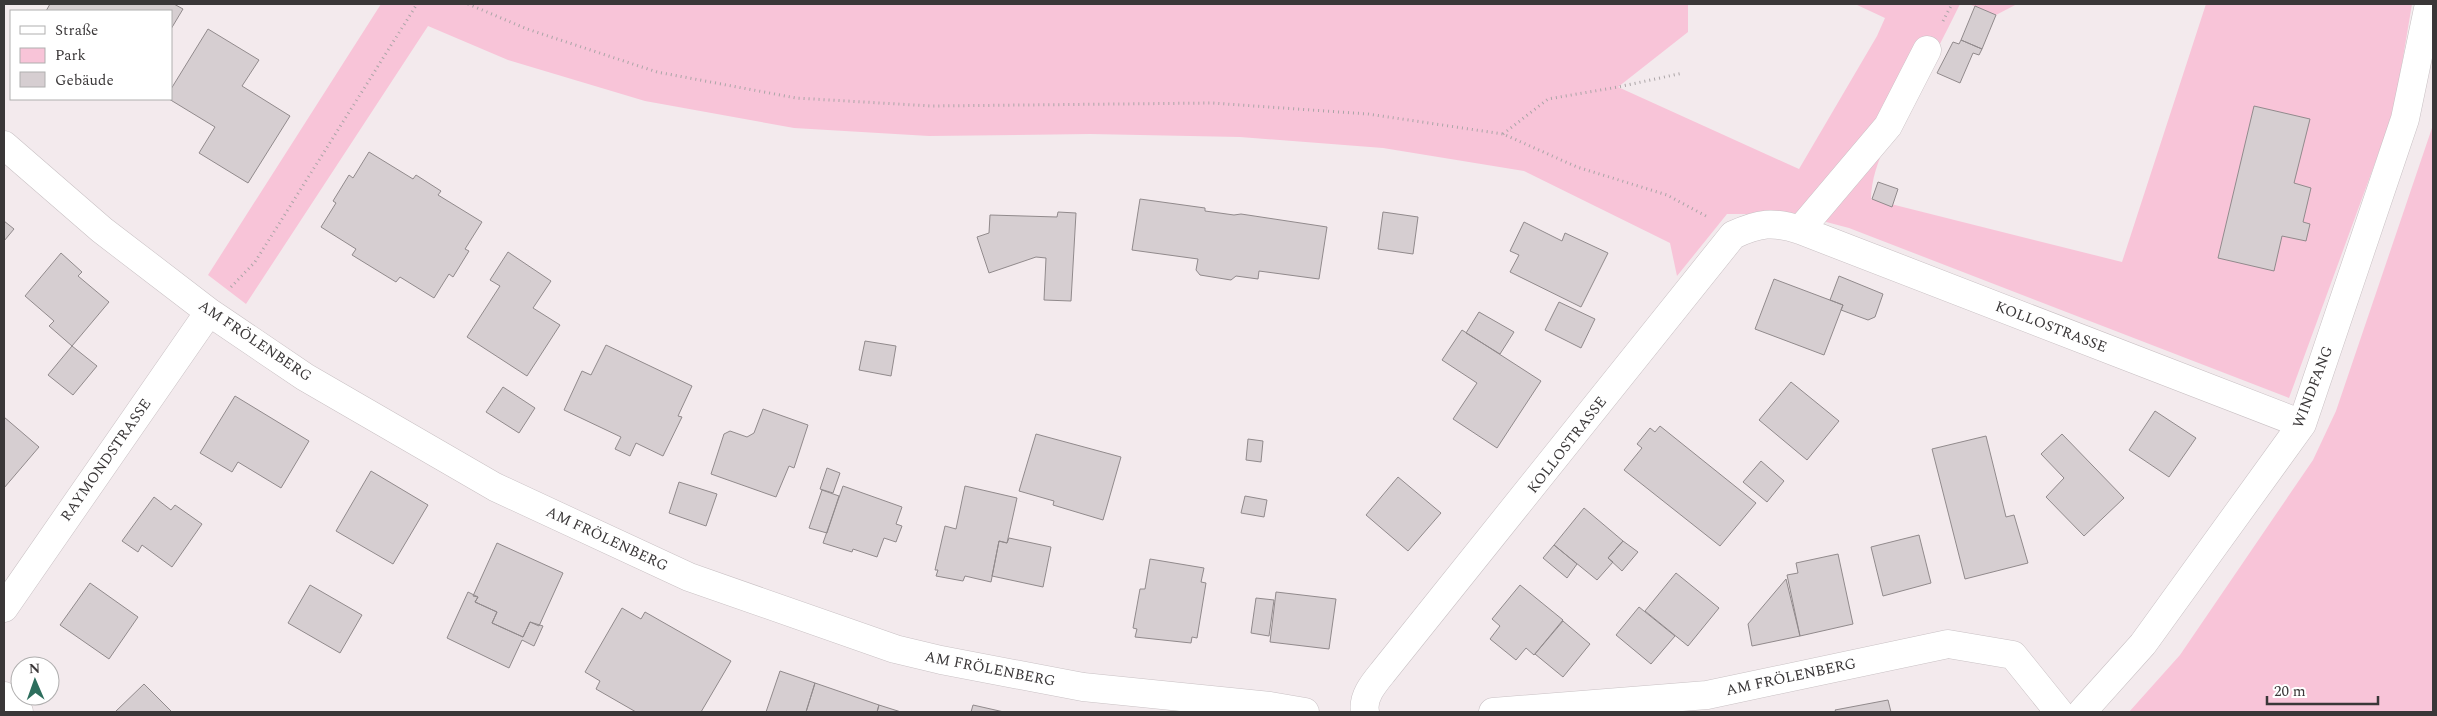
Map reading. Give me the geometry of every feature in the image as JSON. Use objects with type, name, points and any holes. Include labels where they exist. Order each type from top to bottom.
[{"type":"street","name":"WINDFANG","points":[[2082,712],[2142,644],[2302,424],[2405,119],[2429,4]]},
{"type":"street","points":[[1800,230],[1888,126],[1928,50]]},
{"type":"street","name":"AM FRÖLENBERG","points":[[4,145],[102,230],[209,312],[305,377],[495,487],[689,578],[895,649],[942,660],[1083,687],[1270,706],[1305,712]]},
{"type":"street","name":"KOLLOSTRASSE","points":[[1365,712],[1365,700],[1372,686],[1733,235],[1750,227],[1771,223],[1800,230],[2302,424]]},
{"type":"street","name":"RAYMONDSTRASSE","points":[[4,608],[209,312]]},
{"type":"street","name":"AM FRÖLENBERG","points":[[1493,712],[1706,695],[1948,644],[2013,655],[2059,712]]},
{"type":"street","points":[[4,696],[19,712]]},
{"type":"path","points":[[255,262],[417,4]]},
{"type":"path","points":[[468,4],[527,29],[657,72],[796,98],[931,106],[1212,103],[1368,114],[1503,134],[1577,167],[1667,195],[1693,207],[1733,235]]},
{"type":"path","points":[[1503,134],[1548,99],[1618,87],[1683,72]]},
{"type":"green space","points":[[381,4],[1688,4],[1688,32],[1618,87],[1799,169],[1877,36],[1885,18],[1855,4],[1960,4],[1881,156],[1872,185],[1871,199],[2122,262],[2206,4],[2412,4],[2394,111],[2289,398],[1849,228],[1796,214],[1727,214],[1677,276],[1670,243],[1524,171],[1383,148],[1240,137],[1090,134],[929,136],[794,128],[645,101],[508,60],[428,26],[246,304],[208,275]]},
{"type":"green space","points":[[1969,4],[2017,4],[1996,15]]},
{"type":"green space","points":[[2433,125],[2433,712],[2129,712],[2180,655],[2313,460],[2336,411]]},
{"type":"building","points":[[50,4],[174,4],[183,9],[172,27],[172,10],[47,10]]},
{"type":"building","points":[[1975,6],[1996,15],[1982,49],[1961,40]]},
{"type":"building","points":[[208,29],[259,60],[242,86],[290,116],[248,183],[199,153],[215,127],[171,100],[172,87]]},
{"type":"building","points":[[1961,40],[1982,49],[1979,55],[1973,53],[1960,83],[1937,73],[1953,42],[1959,44]]},
{"type":"building","points":[[2254,106],[2310,119],[2294,183],[2311,188],[2303,222],[2310,224],[2306,241],[2282,236],[2274,271],[2218,258]]},
{"type":"building","points":[[369,152],[413,179],[416,175],[441,191],[438,195],[482,222],[465,249],[469,251],[453,277],[449,274],[434,298],[400,277],[396,282],[352,255],[356,249],[321,227],[336,203],[333,201],[349,175],[353,178]]},
{"type":"building","points":[[1878,182],[1898,189],[1892,207],[1872,199]]},
{"type":"building","points":[[1140,199],[1205,208],[1205,211],[1234,215],[1241,214],[1327,227],[1319,279],[1259,271],[1258,279],[1236,276],[1231,280],[1200,275],[1196,270],[1198,259],[1132,250]]},
{"type":"building","points":[[1058,212],[1076,213],[1071,301],[1044,300],[1046,258],[1036,257],[989,273],[977,237],[989,233],[990,215],[1057,217]]},
{"type":"building","points":[[1383,212],[1418,217],[1413,254],[1378,249]]},
{"type":"building","points":[[4,221],[14,229],[4,241]]},
{"type":"building","points":[[1524,222],[1562,241],[1565,233],[1608,253],[1581,307],[1510,272],[1519,255],[1510,251]]},
{"type":"building","points":[[508,252],[551,281],[533,308],[560,325],[527,376],[467,337],[500,286],[490,280]]},
{"type":"building","points":[[61,253],[82,272],[78,276],[109,302],[72,346],[49,326],[54,321],[25,296]]},
{"type":"building","points":[[1839,276],[1883,294],[1875,317],[1868,320],[1841,310],[1843,305],[1830,300]]},
{"type":"building","points":[[1774,279],[1843,305],[1824,355],[1755,329]]},
{"type":"building","points":[[1559,302],[1595,319],[1581,348],[1545,330]]},
{"type":"building","points":[[1479,312],[1514,332],[1500,354],[1466,333]]},
{"type":"building","points":[[1462,330],[1541,381],[1497,448],[1453,419],[1477,383],[1442,360]]},
{"type":"building","points":[[865,341],[896,346],[891,376],[859,370]]},
{"type":"building","points":[[606,345],[692,386],[678,416],[682,417],[663,456],[636,443],[630,456],[615,449],[621,437],[564,410],[582,371],[591,375]]},
{"type":"building","points":[[72,346],[97,366],[73,395],[48,375]]},
{"type":"building","points":[[1791,382],[1839,421],[1807,460],[1759,420]]},
{"type":"building","points":[[503,387],[535,408],[519,433],[486,412]]},
{"type":"building","points":[[235,396],[309,441],[281,488],[238,462],[232,472],[200,453]]},
{"type":"building","points":[[763,409],[808,425],[794,468],[789,466],[776,497],[711,474],[724,434],[730,431],[747,437],[754,433]]},
{"type":"building","points":[[2155,411],[2196,438],[2169,477],[2129,450]]},
{"type":"building","points":[[4,417],[39,447],[4,488]]},
{"type":"building","points":[[1660,426],[1756,503],[1720,546],[1624,470],[1642,448],[1637,444],[1650,428],[1655,432]]},
{"type":"building","points":[[1036,434],[1121,457],[1103,520],[1053,505],[1054,501],[1019,491]]},
{"type":"building","points":[[2062,434],[2124,498],[2084,536],[2046,497],[2064,478],[2041,454]]},
{"type":"building","points":[[1986,436],[2006,517],[2014,515],[2028,563],[1965,579],[1932,449]]},
{"type":"building","points":[[1248,439],[1263,441],[1261,462],[1246,460]]},
{"type":"building","points":[[1761,461],[1784,481],[1767,502],[1743,482]]},
{"type":"building","points":[[827,468],[840,473],[833,493],[820,489]]},
{"type":"building","points":[[371,471],[428,505],[393,564],[336,531]]},
{"type":"building","points":[[1398,477],[1441,513],[1408,551],[1366,515]]},
{"type":"building","points":[[679,482],[717,494],[706,526],[669,513]]},
{"type":"building","points":[[843,486],[902,507],[896,524],[902,526],[896,542],[884,538],[877,557],[853,549],[852,552],[823,543]]},
{"type":"building","points":[[965,486],[1017,498],[1007,543],[999,541],[991,582],[965,576],[963,581],[936,576],[938,570],[935,570],[945,526],[956,529]]},
{"type":"building","points":[[822,490],[839,496],[827,533],[809,528]]},
{"type":"building","points":[[1245,496],[1267,500],[1264,517],[1241,513]]},
{"type":"building","points":[[154,497],[171,510],[175,505],[202,524],[172,567],[142,545],[138,552],[122,541]]},
{"type":"building","points":[[1584,508],[1623,541],[1608,558],[1613,562],[1597,580],[1554,545]]},
{"type":"building","points":[[1919,535],[1931,583],[1883,596],[1871,547]]},
{"type":"building","points":[[1009,538],[1051,547],[1043,587],[992,576],[999,541],[1007,543]]},
{"type":"building","points":[[1623,541],[1638,552],[1622,571],[1608,558]]},
{"type":"building","points":[[497,543],[563,573],[539,626],[530,622],[523,637],[492,623],[497,612],[475,602],[478,597],[473,596]]},
{"type":"building","points":[[1554,545],[1577,564],[1567,578],[1543,558]]},
{"type":"building","points":[[1838,554],[1853,624],[1800,636],[1787,575],[1798,573],[1796,563]]},
{"type":"building","points":[[1150,559],[1204,568],[1201,582],[1206,583],[1197,638],[1192,637],[1191,643],[1135,637],[1137,629],[1133,628],[1140,589],[1145,589]]},
{"type":"building","points":[[1676,573],[1719,608],[1688,646],[1645,611]]},
{"type":"building","points":[[1786,579],[1800,636],[1752,646],[1748,624]]},
{"type":"building","points":[[90,583],[138,617],[109,659],[60,625]]},
{"type":"building","points":[[310,585],[362,615],[340,653],[288,623]]},
{"type":"building","points":[[1520,585],[1563,620],[1534,655],[1526,648],[1516,660],[1490,639],[1500,626],[1492,619]]},
{"type":"building","points":[[468,592],[478,597],[475,602],[497,612],[492,623],[523,637],[530,622],[543,626],[534,646],[522,640],[509,668],[447,638]]},
{"type":"building","points":[[1276,592],[1336,599],[1329,649],[1270,642]]},
{"type":"building","points":[[1256,598],[1274,600],[1269,636],[1251,633]]},
{"type":"building","points":[[1639,607],[1675,636],[1651,664],[1616,635]]},
{"type":"building","points":[[622,608],[641,619],[645,612],[731,661],[701,712],[636,712],[596,689],[600,681],[585,672]]},
{"type":"building","points":[[1563,621],[1590,644],[1563,677],[1535,654]]},
{"type":"building","points":[[780,671],[815,683],[806,712],[766,712]]},
{"type":"building","points":[[815,683],[879,705],[877,712],[806,712]]},
{"type":"building","points":[[144,684],[172,712],[115,712]]},
{"type":"building","points":[[1888,700],[1891,712],[1836,712],[1835,710]]},
{"type":"building","points":[[879,705],[901,712],[877,712]]},
{"type":"building","points":[[973,705],[1004,712],[971,712]]}]
